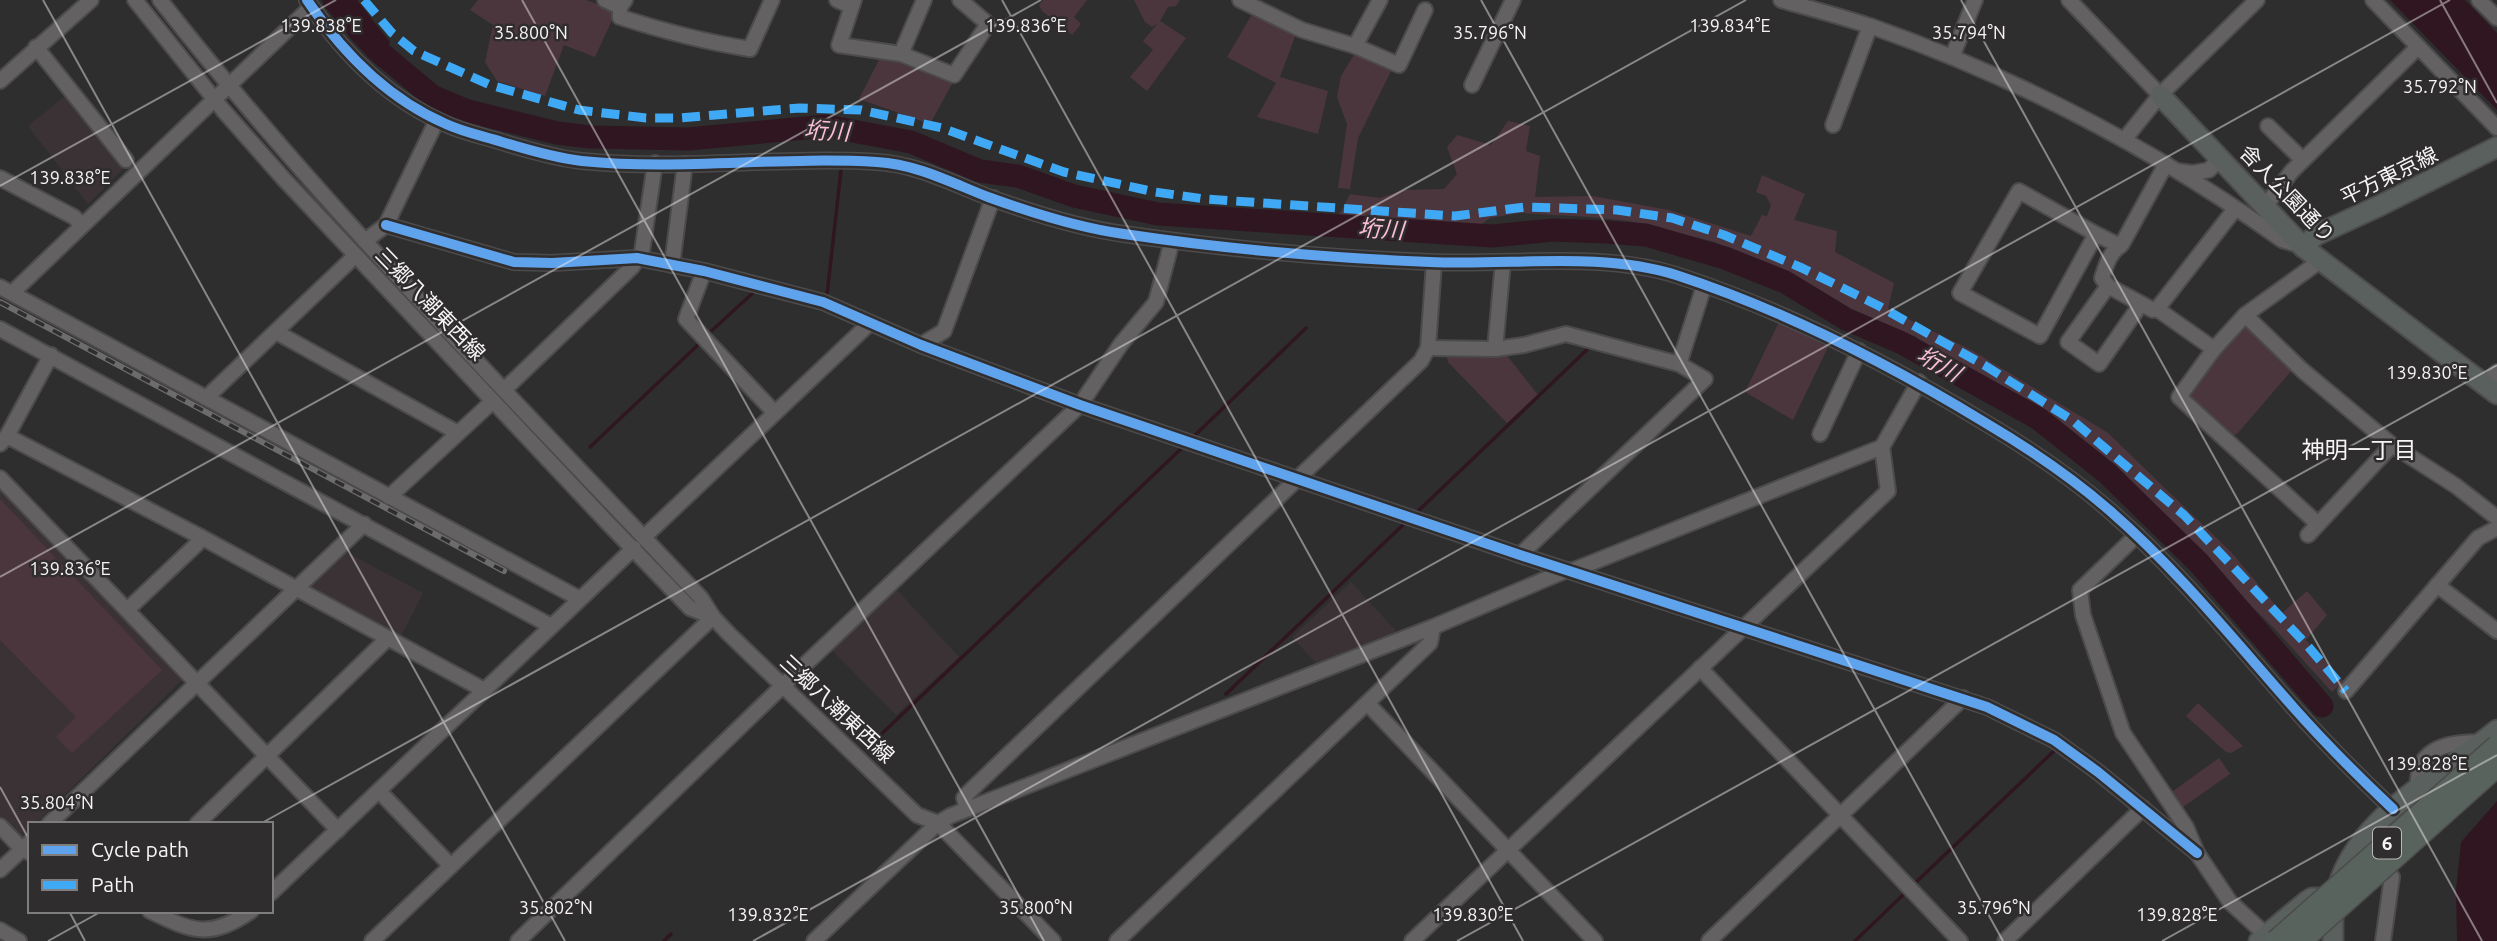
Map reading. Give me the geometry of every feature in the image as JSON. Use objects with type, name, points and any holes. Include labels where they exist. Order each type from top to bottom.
[{"type":"highway","name":"6","points":[[2267,939],[2492,739]]},
{"type":"highway","name":"6","points":[[2299,941],[2497,766]]},
{"type":"main road","name":"舎人公園通り","points":[[2160,95],[2266,205],[2302,247],[2493,383]]},
{"type":"main road","name":"平方東京線","points":[[2302,247],[2316,234],[2497,147]]},
{"type":"main road","points":[[2333,941],[2335,899],[2342,876],[2362,842],[2393,809],[2492,739]]},
{"type":"main road","points":[[2267,939],[2312,898],[2335,899]]},
{"type":"main road","points":[[2299,941],[2335,899]]},
{"type":"street","points":[[0,81],[91,0]]},
{"type":"street","name":"三郷八潮東西線","points":[[135,0],[215,100],[355,256],[606,521],[639,542]]},
{"type":"street","name":"三郷八潮東西線","points":[[160,0],[228,87],[365,242],[504,390],[639,542],[701,598],[713,617],[782,687],[917,815],[938,822],[1052,941]]},
{"type":"street","points":[[605,0],[623,4],[620,17],[631,21],[685,38],[750,50],[772,0]]},
{"type":"street","points":[[837,0],[853,3],[839,45],[901,54],[954,75],[988,24],[960,0]]},
{"type":"street","points":[[901,54],[923,0]]},
{"type":"street","points":[[1355,46],[1380,0]]},
{"type":"street","points":[[1472,85],[1513,0]]},
{"type":"street","points":[[1781,0],[1870,26],[1952,57],[2025,89],[2172,167],[2282,240],[2302,247]]},
{"type":"street","points":[[1952,57],[1975,0]]},
{"type":"street","name":"舎人公園通り","points":[[2069,0],[2160,95]]},
{"type":"street","points":[[2124,140],[2160,95],[2257,0]]},
{"type":"street","points":[[2373,0],[2497,128]]},
{"type":"street","points":[[2479,0],[2497,18]]},
{"type":"street","points":[[580,599],[6,290],[82,225],[215,100],[309,3],[344,49],[375,80],[437,120],[459,130],[559,157],[607,163],[881,162],[916,168],[993,198],[1086,228],[1172,241],[1329,257],[1434,262],[1625,265],[1671,273],[1789,319],[1859,351],[1919,382],[2032,450],[2074,481],[2137,535],[2195,595],[2346,765],[2393,809]]},
{"type":"street","points":[[1249,3],[1302,30],[1355,46],[1399,65],[1425,10]]},
{"type":"street","points":[[1833,125],[1870,26]]},
{"type":"street","points":[[36,47],[126,160]]},
{"type":"street","points":[[2266,205],[2292,171],[2418,47]]},
{"type":"street","points":[[365,242],[386,225],[437,120]]},
{"type":"street","points":[[2268,126],[2303,160]]},
{"type":"street","points":[[2172,167],[2192,173],[2210,170],[2220,158]]},
{"type":"street","points":[[504,390],[632,267],[642,252],[655,163]]},
{"type":"street","points":[[672,265],[685,164]]},
{"type":"street","points":[[2172,167],[2120,246],[2114,250],[2102,278],[2108,286],[2153,310],[2157,309],[2214,349]]},
{"type":"street","points":[[0,178],[74,217],[82,225]]},
{"type":"street","points":[[2096,234],[2040,336],[1960,293],[2019,191],[2120,246]]},
{"type":"street","points":[[921,345],[944,331],[993,198]]},
{"type":"street","points":[[2157,309],[2235,209]]},
{"type":"street","points":[[386,225],[514,262],[551,263],[637,258],[704,271],[822,302],[921,345],[1080,405],[1520,555],[1987,707],[2054,740],[2197,853]]},
{"type":"street","points":[[522,940],[782,687],[1080,405],[1121,344],[1156,302],[1172,241]]},
{"type":"street","points":[[206,398],[355,256]]},
{"type":"street","points":[[2319,261],[2245,316],[2214,349],[2179,397],[2313,529],[2392,445]]},
{"type":"street","points":[[967,809],[964,798],[969,792],[1421,361],[1428,348],[1434,262]]},
{"type":"street","points":[[1496,349],[1503,262]]},
{"type":"street","points":[[704,271],[686,319],[775,412]]},
{"type":"street","points":[[1679,364],[1704,286]]},
{"type":"street","points":[[2108,286],[2068,342],[2099,364],[2141,304]]},
{"type":"street","points":[[2245,316],[2302,370],[2392,445],[2456,486],[2497,518]]},
{"type":"street","points":[[273,891],[869,324]]},
{"type":"street","points":[[0,329],[551,626]]},
{"type":"street","points":[[276,332],[458,433]]},
{"type":"street","points":[[1428,348],[1496,349],[1566,334],[1679,364],[1706,379],[1520,555]]},
{"type":"street","points":[[1820,434],[1859,351]]},
{"type":"street","points":[[51,355],[4,440],[201,537],[484,690]]},
{"type":"street","points":[[1412,941],[1888,491],[1882,446],[1919,382]]},
{"type":"street","points":[[389,497],[493,401]]},
{"type":"street","points":[[814,941],[938,822],[1882,446]]},
{"type":"street","points":[[0,478],[338,830]]},
{"type":"street","points":[[51,822],[364,524]]},
{"type":"street","points":[[2347,691],[2478,538],[2497,528]]},
{"type":"street","points":[[2137,535],[2080,590],[2083,615],[2123,733],[2186,827],[2197,853],[2230,902],[2267,939]]},
{"type":"street","points":[[127,610],[197,544],[201,537]]},
{"type":"street","points":[[2437,584],[2497,631]]},
{"type":"street","points":[[372,941],[713,617]]},
{"type":"street","points":[[1117,941],[1430,643],[1433,627]]},
{"type":"street","points":[[199,822],[388,638]]},
{"type":"street","points":[[1700,668],[1960,941]]},
{"type":"street","points":[[1709,941],[1963,698]]},
{"type":"street","points":[[1367,703],[1595,941]]},
{"type":"street","points":[[379,791],[451,866]]},
{"type":"street","points":[[2005,941],[2143,808]]},
{"type":"street","points":[[0,826],[27,848],[0,870]]},
{"type":"street","points":[[2362,842],[2392,877],[2383,941]]},
{"type":"street","points":[[154,913],[179,925],[211,935],[248,913]]},
{"type":"street","points":[[0,930],[19,941]]},
{"type":"shaded area","points":[[322,0],[357,0],[390,42],[379,67],[351,39]]},
{"type":"shaded area","points":[[478,0],[586,0],[611,9],[613,18],[595,57],[564,45],[545,96],[497,81],[485,62],[493,25],[470,10]]},
{"type":"shaded area","points":[[1043,0],[1087,0],[1074,17],[1081,24],[1072,35],[1042,11],[1039,5]]},
{"type":"shaded area","points":[[1134,0],[1180,0],[1176,6],[1168,7],[1160,21],[1186,38],[1147,91],[1130,77],[1153,50],[1143,41],[1158,23],[1152,27],[1145,22]]},
{"type":"shaded area","points":[[2390,0],[2465,0],[2497,33],[2497,110]]},
{"type":"shaded area","points":[[1251,16],[1296,34],[1280,77],[1328,91],[1318,134],[1257,117],[1276,83],[1227,57]]},
{"type":"shaded area","points":[[1359,53],[1392,69],[1358,138],[1350,189],[1338,188],[1347,124],[1337,97],[1341,76],[1354,55]]},
{"type":"shaded area","points":[[880,58],[904,62],[953,82],[930,124],[859,99]]},
{"type":"shaded area","points":[[68,94],[124,168],[88,204],[28,126]]},
{"type":"shaded area","points":[[1508,121],[1530,126],[1526,151],[1540,156],[1535,197],[1592,196],[1669,210],[1751,236],[1762,215],[1767,216],[1771,205],[1766,196],[1756,192],[1762,175],[1805,194],[1794,220],[1837,231],[1835,252],[1894,283],[1888,309],[1973,351],[2108,433],[2232,553],[2282,613],[2307,591],[2327,615],[2306,640],[2343,681],[2332,692],[2274,628],[2130,488],[2063,431],[1937,353],[1915,336],[1891,333],[1715,242],[1629,221],[1590,217],[1520,213],[1490,218],[1479,226],[1339,215],[1350,194],[1380,198],[1404,190],[1444,189],[1457,174],[1447,147],[1457,135],[1491,145]]},
{"type":"shaded area","points":[[1779,322],[1828,347],[1793,420],[1745,392]]},
{"type":"shaded area","points":[[2248,325],[2292,370],[2237,434],[2233,435],[2192,400],[2191,393],[2242,327]]},
{"type":"shaded area","points":[[1505,353],[1538,395],[1507,423],[1448,362],[1446,354]]},
{"type":"shaded area","points":[[0,490],[182,680],[37,822],[28,822],[28,831],[20,839],[0,817]]},
{"type":"shaded area","points":[[0,499],[162,670],[72,753],[56,737],[76,717],[0,640]]},
{"type":"shaded area","points":[[342,550],[423,593],[400,638],[308,590],[307,584]]},
{"type":"shaded area","points":[[1351,582],[1397,632],[1316,663],[1292,637]]},
{"type":"shaded area","points":[[895,588],[959,657],[896,715],[832,650]]},
{"type":"shaded area","points":[[2198,703],[2243,746],[2231,753],[2226,752],[2186,716]]},
{"type":"shaded area","points":[[2219,758],[2230,774],[2180,809],[2169,794]]},
{"type":"shaded area","points":[[2497,801],[2497,941],[2457,941],[2456,890],[2461,842]]},
{"type":"waterway","name":"垳川","points":[[334,0],[376,49],[432,96],[468,111],[557,133],[590,137],[688,139],[826,126],[911,142],[980,171],[1018,176],[1074,196],[1158,214],[1492,236],[1553,230],[1646,235],[1725,258],[1785,282],[1846,319],[1902,343],[2039,419],[2107,473],[2199,563],[2322,706]]},
{"type":"waterway","points":[[827,295],[841,170]]},
{"type":"waterway","points":[[706,336],[756,290]]},
{"type":"waterway","points":[[1191,439],[1306,328]]},
{"type":"waterway","points":[[590,447],[701,342]]},
{"type":"waterway","points":[[1415,514],[1592,345]]},
{"type":"waterway","points":[[871,744],[1186,444]]},
{"type":"waterway","points":[[1226,694],[1407,521]]},
{"type":"waterway","points":[[1912,886],[2055,750]]},
{"type":"waterway","points":[[1855,941],[1906,892]]},
{"type":"waterway","points":[[664,941],[671,934]]},
{"type":"railway","points":[[0,302],[504,571]]},
{"type":"marked path","points":[[364,0],[392,33],[414,51],[490,85],[579,110],[646,118],[679,118],[800,108],[861,110],[942,128],[1064,172],[1155,192],[1205,199],[1455,216],[1525,207],[1617,210],[1672,218],[1724,235],[1802,268],[1879,306],[1984,365],[2072,420],[2184,515],[2306,644],[2346,691]]},
{"type":"cycle path","points":[[307,0],[335,38],[368,72],[425,114],[459,129],[562,158],[656,165],[877,162],[906,166],[988,197],[1072,224],[1124,234],[1353,258],[1460,263],[1616,263],[1676,275],[1756,304],[1834,339],[1910,379],[2017,442],[2079,486],[2158,556],[2318,734],[2393,809]]},
{"type":"cycle path","points":[[386,225],[514,262],[552,263],[637,258],[704,271],[823,302],[921,345],[1080,405],[1520,555],[1987,707],[2054,740],[2098,772],[2197,853]]},
{"type":"district","name":"神明一丁目","points":[[2359,450]]}]
